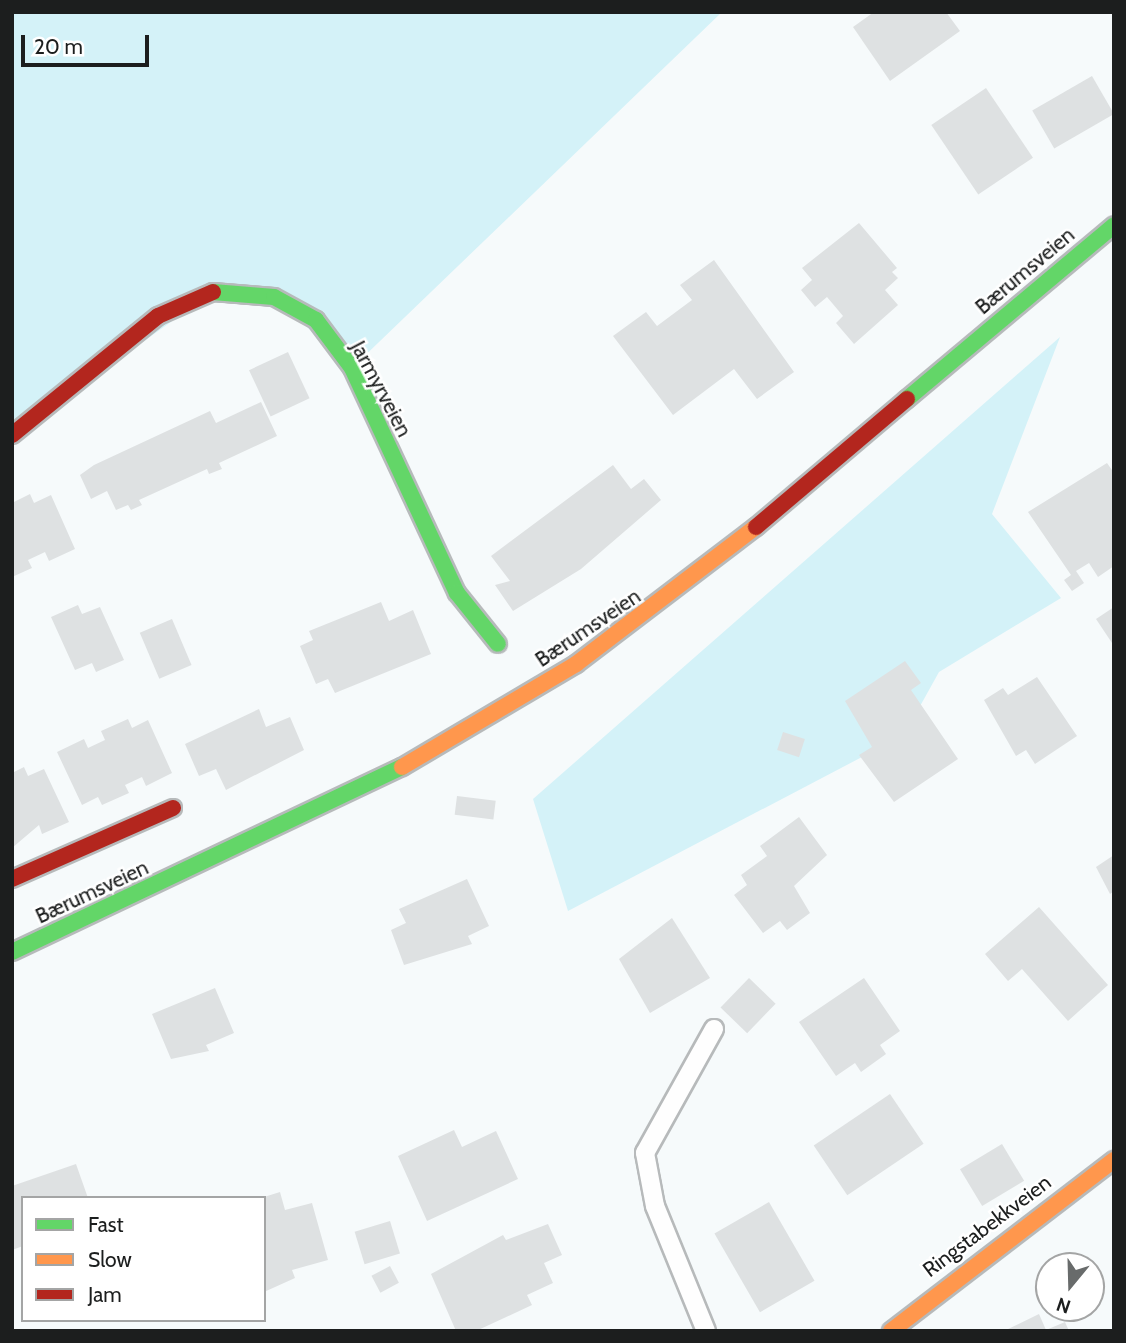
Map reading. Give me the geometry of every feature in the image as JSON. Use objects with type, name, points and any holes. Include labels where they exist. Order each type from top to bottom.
[{"type":"main road","name":"Bærumsveien","points":[[12,952],[378,781],[576,664],[677,592],[1114,225]]},
{"type":"main road","name":"Jarmyrveien","points":[[12,435],[55,406],[158,316],[213,292],[274,296],[316,320],[352,368],[457,593],[498,644]]},
{"type":"main road","points":[[12,879],[173,808]]},
{"type":"main road","name":"Ringstabekkveien","points":[[891,1331],[1114,1160]]},
{"type":"lane","points":[[706,1331],[654,1206],[645,1153],[714,1029]]},
{"type":"shaded area","points":[[12,12],[722,12],[352,368],[274,297],[213,292],[12,435]]},
{"type":"shaded area","points":[[1060,337],[992,514],[1061,598],[939,672],[904,735],[568,911],[533,799]]},
{"type":"building","points":[[874,12],[946,12],[960,31],[890,81],[853,27]]},
{"type":"building","points":[[1092,76],[1114,114],[1054,149],[1032,110]]},
{"type":"building","points":[[986,88],[1033,158],[978,195],[931,125]]},
{"type":"building","points":[[859,223],[897,268],[892,272],[898,278],[885,290],[898,305],[854,344],[836,323],[843,316],[827,297],[815,307],[801,290],[812,280],[802,268]]},
{"type":"building","points":[[714,260],[794,372],[757,399],[734,369],[673,415],[613,336],[646,312],[657,326],[692,300],[680,285]]},
{"type":"building","points":[[288,352],[310,398],[271,416],[249,370]]},
{"type":"building","points":[[261,402],[277,436],[219,463],[222,469],[209,474],[207,469],[139,500],[142,505],[131,510],[128,505],[116,510],[107,491],[91,499],[80,475],[94,465],[210,411],[216,423]]},
{"type":"building","points":[[1107,463],[1114,473],[1114,566],[1098,577],[1089,563],[1076,571],[1084,583],[1072,591],[1064,580],[1071,575],[1028,512]]},
{"type":"building","points":[[613,465],[631,489],[644,479],[661,500],[581,569],[513,611],[495,585],[510,581],[491,556]]},
{"type":"building","points":[[30,494],[34,503],[51,495],[75,549],[49,561],[45,552],[28,560],[32,568],[12,577],[12,503]]},
{"type":"building","points":[[381,602],[389,621],[413,610],[431,654],[335,693],[328,679],[316,684],[300,646],[313,640],[309,631]]},
{"type":"building","points":[[78,605],[82,614],[100,607],[124,660],[96,672],[92,663],[75,670],[51,617]]},
{"type":"building","points":[[1114,607],[1114,646],[1096,619]]},
{"type":"building","points":[[172,619],[192,665],[159,679],[140,633]]},
{"type":"building","points":[[905,661],[921,683],[911,690],[958,759],[894,802],[859,755],[872,747],[845,701]]},
{"type":"building","points":[[1037,677],[1077,736],[1035,764],[1026,750],[1016,756],[984,700],[1003,688],[1008,695]]},
{"type":"building","points":[[259,709],[266,727],[290,717],[304,750],[226,790],[216,769],[199,776],[185,744]]},
{"type":"building","points":[[128,719],[132,728],[148,720],[172,773],[146,786],[142,777],[125,785],[129,793],[102,805],[98,797],[82,805],[57,752],[84,739],[88,748],[105,740],[101,731]]},
{"type":"building","points":[[783,732],[805,739],[799,757],[777,750]]},
{"type":"building","points":[[24,767],[28,776],[44,769],[69,822],[42,834],[39,825],[12,848],[12,773]]},
{"type":"building","points":[[457,796],[496,801],[493,820],[455,815]]},
{"type":"building","points":[[799,817],[827,855],[794,886],[810,913],[787,930],[780,921],[763,933],[734,895],[747,885],[741,875],[767,856],[760,846]]},
{"type":"building","points":[[1114,855],[1114,891],[1110,894],[1096,867]]},
{"type":"building","points":[[467,879],[489,926],[468,936],[472,944],[404,965],[391,930],[406,923],[399,909]]},
{"type":"building","points":[[1039,907],[1108,985],[1068,1021],[1022,969],[1008,981],[985,954]]},
{"type":"building","points":[[672,918],[710,978],[650,1013],[619,959]]},
{"type":"building","points":[[749,978],[776,1004],[747,1033],[721,1007]]},
{"type":"building","points":[[864,978],[900,1031],[880,1045],[886,1054],[861,1072],[855,1063],[836,1076],[799,1022]]},
{"type":"building","points":[[215,988],[234,1033],[206,1045],[209,1051],[171,1059],[152,1014]]},
{"type":"building","points":[[890,1094],[924,1144],[847,1195],[814,1145]]},
{"type":"building","points":[[454,1130],[462,1147],[496,1131],[518,1179],[427,1221],[398,1156]]},
{"type":"building","points":[[1002,1144],[1024,1181],[982,1206],[960,1169]]},
{"type":"building","points":[[76,1164],[87,1196],[21,1196],[21,1247],[12,1250],[12,1186]]},
{"type":"building","points":[[280,1192],[285,1210],[312,1203],[328,1260],[292,1270],[295,1278],[266,1291],[266,1196]]},
{"type":"building","points":[[769,1202],[814,1281],[760,1312],[714,1234]]},
{"type":"building","points":[[390,1221],[400,1254],[365,1264],[355,1232]]},
{"type":"building","points":[[548,1224],[562,1255],[544,1263],[553,1283],[527,1295],[532,1305],[476,1331],[456,1331],[431,1274],[503,1235],[506,1240]]},
{"type":"building","points":[[390,1266],[399,1283],[380,1293],[371,1276]]},
{"type":"building","points":[[1035,1316],[1035,1322],[1042,1322],[1046,1330],[1065,1322],[1069,1331],[1004,1331]]},
{"type":"traffic: fast","points":[[907,399],[1114,225]]},
{"type":"traffic: fast","points":[[213,292],[274,297],[316,320],[352,368],[457,593],[498,644]]},
{"type":"traffic: fast","points":[[12,952],[402,767]]},
{"type":"traffic: slow","points":[[402,767],[576,664],[756,527]]},
{"type":"traffic: slow","points":[[891,1331],[1114,1160]]},
{"type":"traffic: jam","points":[[12,435],[158,316],[213,292]]},
{"type":"traffic: jam","points":[[756,527],[907,399]]},
{"type":"traffic: jam","points":[[12,879],[173,808]]}]
